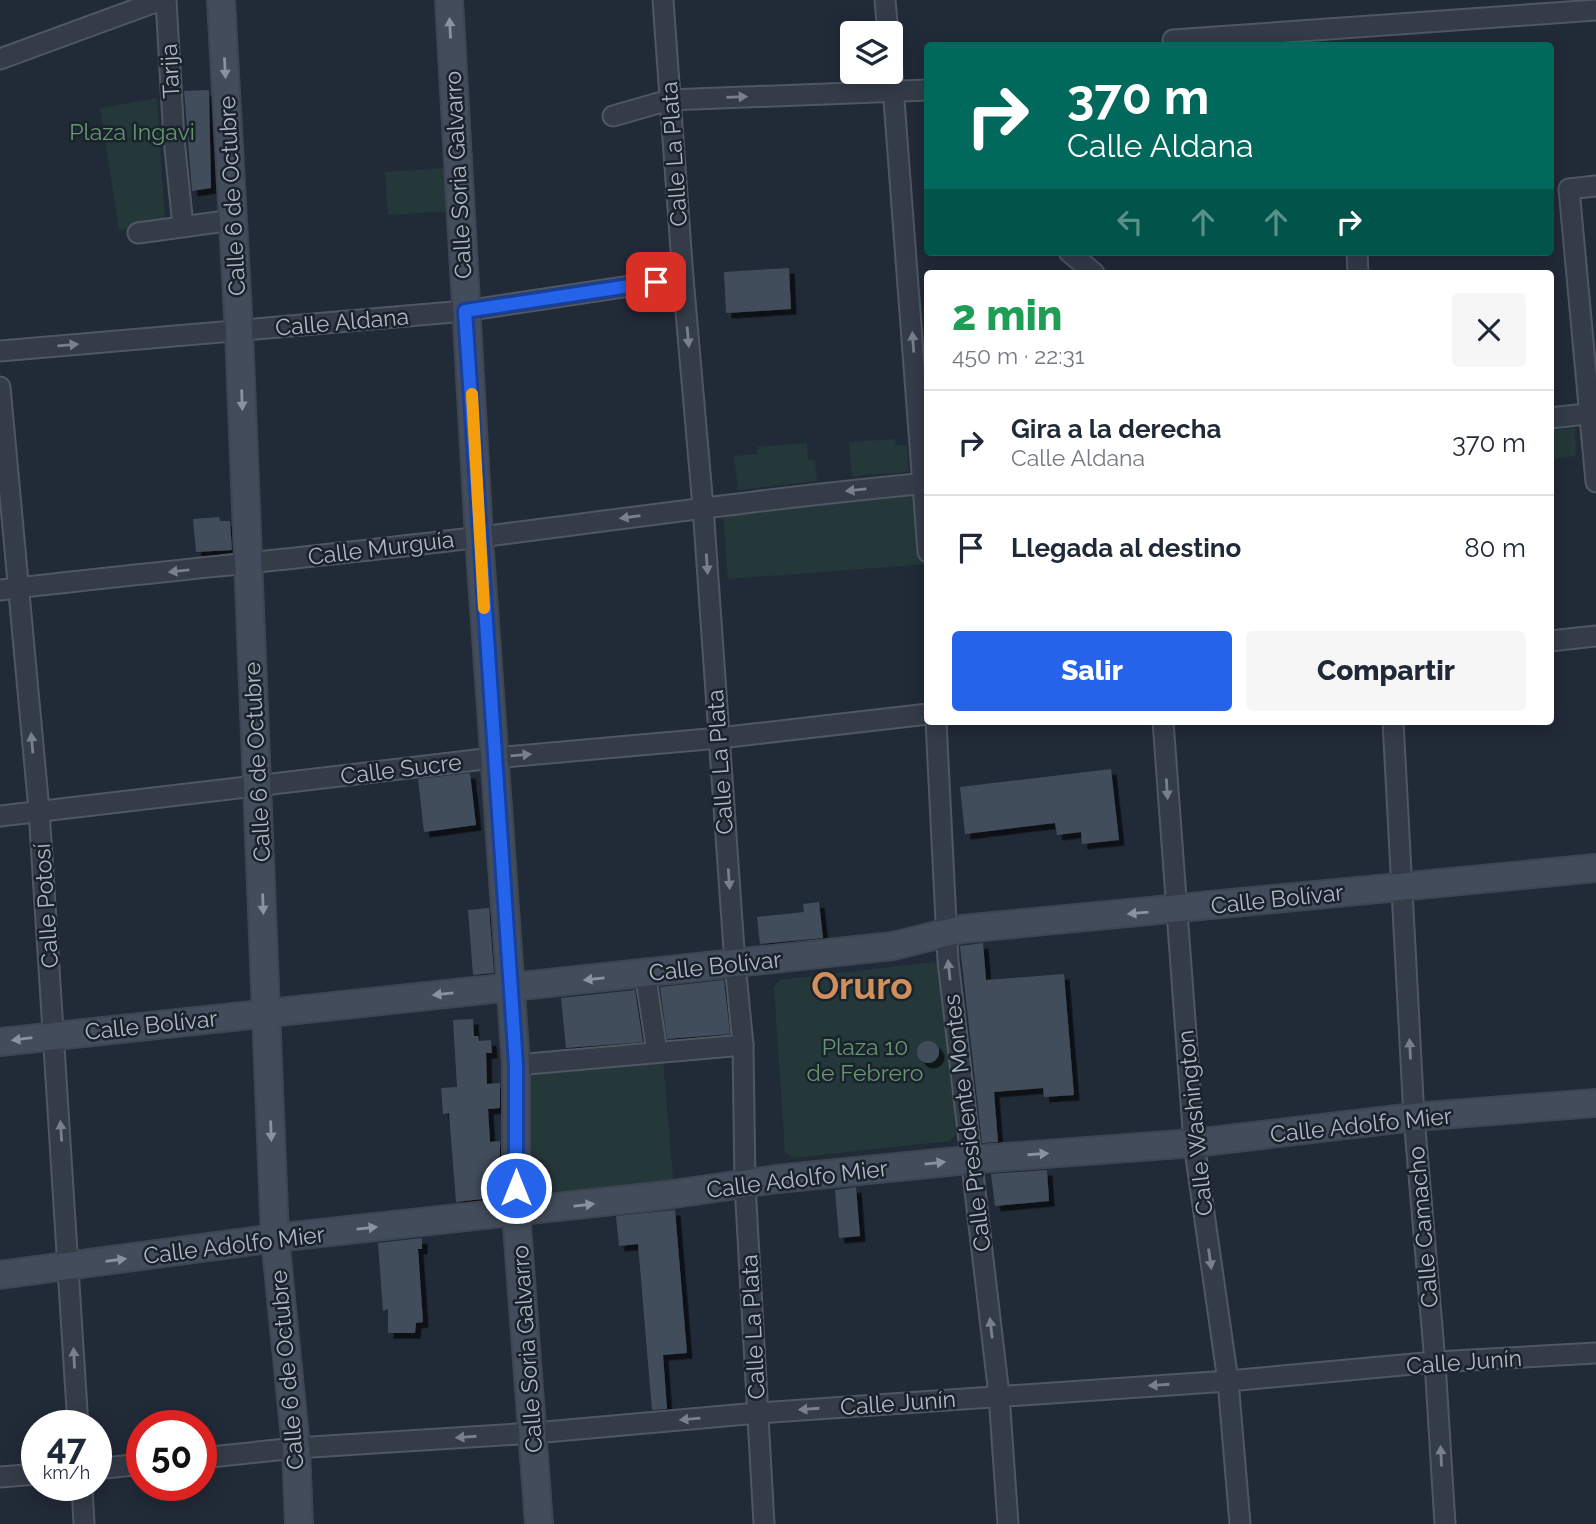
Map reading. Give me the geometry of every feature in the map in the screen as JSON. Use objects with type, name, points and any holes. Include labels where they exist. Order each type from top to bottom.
[{"type":"main road","name":"Calle 6 de Octubre","points":[[221,0],[259,787],[275,1238],[296,1448],[299,1524]]},
{"type":"main road","name":"Calle Soria Galvarro","points":[[449,0],[479,537],[516,1065],[516,1212],[539,1524]]},
{"type":"main road","name":"Calle Bolívar","points":[[0,1042],[893,946],[947,931],[1596,868]]},
{"type":"main road","name":"Calle Adolfo Mier","points":[[0,1275],[275,1238],[745,1184],[970,1160],[1194,1143],[1414,1117],[1596,1103]]},
{"type":"street","points":[[0,59],[161,0]]},
{"type":"street","name":"Tarija","points":[[166,0],[174,139],[183,226]]},
{"type":"street","name":"Calle La Plata","points":[[663,0],[703,507],[734,964],[743,1045],[745,1184],[764,1524]]},
{"type":"street","points":[[885,0],[887,21]]},
{"type":"street","points":[[1173,40],[1596,10]]},
{"type":"street","points":[[893,84],[924,459]]},
{"type":"street","points":[[613,116],[669,100],[924,90]]},
{"type":"street","points":[[1596,186],[1569,189],[1593,413],[1596,482]]},
{"type":"street","points":[[138,233],[233,220]]},
{"type":"street","points":[[1074,256],[1090,270]]},
{"type":"street","name":"Calle Aldana","points":[[0,351],[465,311],[683,278]]},
{"type":"street","name":"Calle Potosí","points":[[0,387],[9,589],[39,810],[77,1410]]},
{"type":"street","points":[[1554,418],[1593,413]]},
{"type":"street","name":"Calle Murguía","points":[[9,589],[247,564],[703,507],[924,483]]},
{"type":"street","points":[[1554,641],[1596,636]]},
{"type":"street","name":"Calle Sucre","points":[[0,816],[494,758],[719,738],[924,714]]},
{"type":"street","name":"Calle Presidente Montes","points":[[936,725],[947,931],[970,1160],[999,1395],[1008,1524]]},
{"type":"street","name":"Calle Washington","points":[[1163,725],[1194,1143],[1227,1381],[1240,1524]]},
{"type":"street","name":"Calle Camacho","points":[[1393,725],[1414,1117],[1435,1362],[1445,1524]]},
{"type":"street","points":[[645,974],[657,1052]]},
{"type":"street","points":[[516,1065],[743,1045]]},
{"type":"street","name":"Calle Junín","points":[[217,1456],[296,1448],[534,1433],[999,1395],[1227,1381],[1435,1362],[1596,1353]]},
{"type":"street","points":[[0,1477],[21,1475]]},
{"type":"street","points":[[82,1501],[83,1524]]},
{"type":"green space","name":"Plaza Ingavi","points":[[157,98],[165,221],[119,230],[100,108]]},
{"type":"green space","points":[[450,168],[452,211],[388,215],[385,172]]},
{"type":"green space","points":[[1575,428],[1576,456],[1554,459],[1554,430]]},
{"type":"green space","points":[[895,439],[896,445],[907,445],[909,472],[852,476],[849,442]]},
{"type":"green space","points":[[807,443],[808,460],[815,460],[817,481],[738,490],[734,456],[757,454],[757,447]]},
{"type":"green space","points":[[924,492],[924,564],[728,579],[723,514]]},
{"type":"green space","name":"Plaza 10 de Febrero","points":[[933,962],[945,970],[956,1134],[949,1141],[793,1158],[785,1152],[774,987],[780,980]]},
{"type":"green space","points":[[663,1060],[674,1189],[537,1201],[530,1195],[525,1072]]},
{"type":"building","points":[[209,90],[211,188],[192,191],[184,91]]},
{"type":"building","points":[[789,268],[791,309],[726,313],[724,272]]},
{"type":"building","points":[[219,517],[220,521],[230,521],[232,550],[196,552],[193,519]]},
{"type":"building","points":[[1111,769],[1119,840],[1082,844],[1081,832],[1057,835],[1055,823],[965,834],[960,787]]},
{"type":"building","points":[[470,773],[476,825],[424,832],[418,779]]},
{"type":"building","points":[[819,902],[823,938],[760,944],[757,917],[804,912],[803,904]]},
{"type":"building","points":[[489,908],[494,973],[473,975],[468,910]]},
{"type":"building","points":[[983,943],[986,980],[1064,974],[1074,1095],[1044,1097],[1043,1088],[994,1092],[998,1142],[982,1143],[960,946]]},
{"type":"building","points":[[724,980],[730,1034],[667,1039],[660,987]]},
{"type":"building","points":[[635,990],[643,1042],[566,1048],[561,998]]},
{"type":"building","points":[[473,1019],[474,1036],[478,1036],[479,1041],[491,1040],[492,1053],[486,1053],[487,1084],[500,1083],[500,1108],[488,1109],[490,1142],[500,1141],[500,1197],[456,1202],[449,1113],[443,1114],[441,1088],[457,1087],[453,1020]]},
{"type":"building","points":[[928,1041],[936,1044],[939,1052],[936,1060],[928,1063],[920,1060],[917,1052],[920,1044]]},
{"type":"building","points":[[1047,1170],[1049,1201],[995,1206],[991,1174]]},
{"type":"building","points":[[856,1187],[860,1236],[839,1238],[835,1190]]},
{"type":"building","points":[[675,1210],[687,1353],[663,1355],[667,1409],[652,1410],[638,1244],[619,1246],[616,1216]]},
{"type":"building","points":[[422,1238],[422,1249],[418,1249],[423,1322],[416,1323],[415,1333],[388,1333],[388,1309],[383,1311],[378,1243]]},
{"type":"slow traffic","points":[[472,394],[484,608]]},
{"type":"district","name":"Oruro","points":[[862,986]]},
{"type":"route","points":[[516,1188],[516,1065],[465,311],[656,282]]}]
